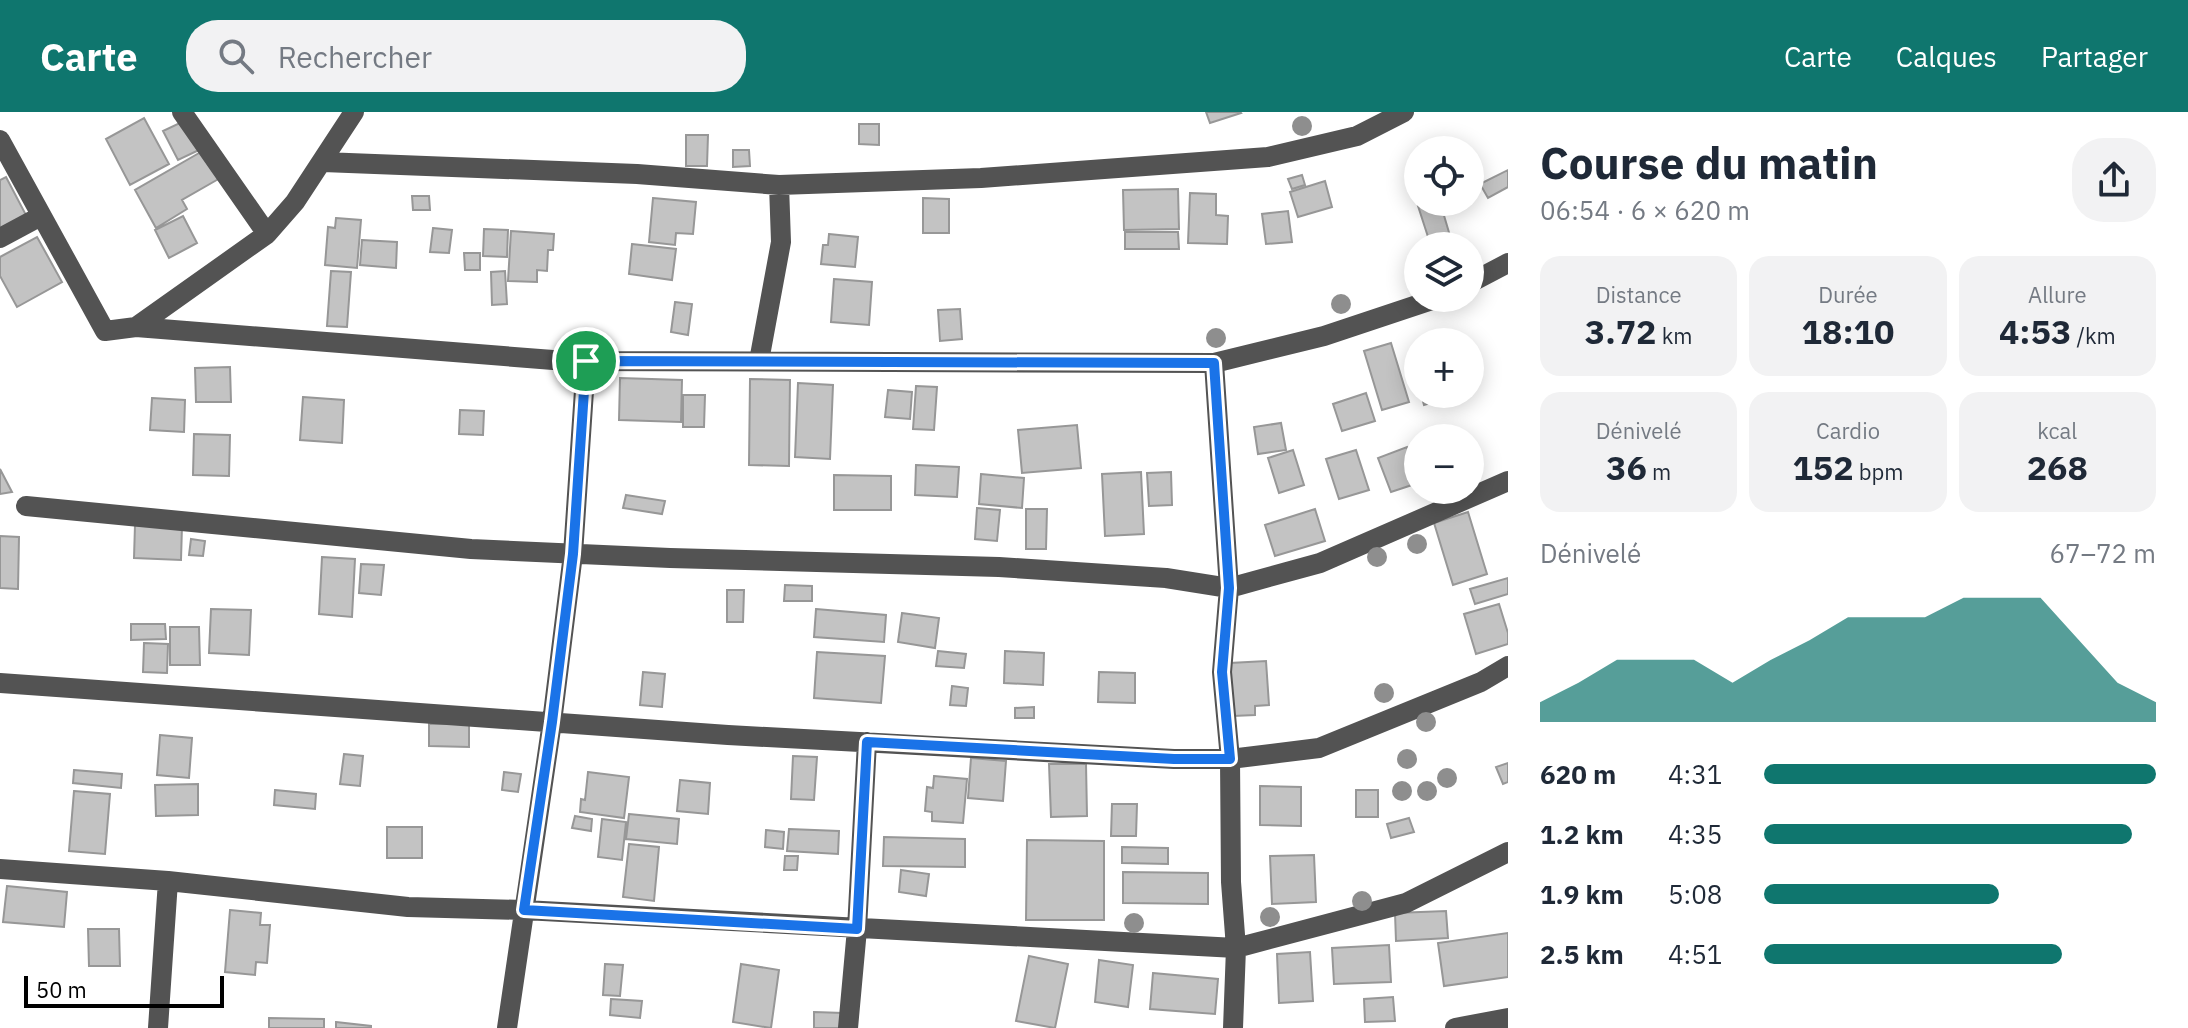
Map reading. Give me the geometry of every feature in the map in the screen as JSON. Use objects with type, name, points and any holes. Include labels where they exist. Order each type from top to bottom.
[{"type":"street","points":[[182,112],[267,234]]},
{"type":"street","points":[[136,327],[267,234],[295,202],[354,112]]},
{"type":"street","points":[[323,162],[637,174],[779,185],[981,178],[1268,157],[1357,136],[1404,112]]},
{"type":"street","points":[[0,140],[105,331],[136,327],[586,361],[1214,363],[1324,336],[1404,309]]},
{"type":"street","points":[[759,361],[781,242],[779,185]]},
{"type":"street","points":[[0,238],[41,216]]},
{"type":"street","points":[[1484,276],[1508,263]]},
{"type":"street","points":[[507,1028],[573,554],[586,361]]},
{"type":"street","points":[[1214,363],[1229,588],[1222,672],[1230,759],[1231,882],[1236,948],[1233,1028]]},
{"type":"street","points":[[26,506],[471,549],[999,567],[1166,578],[1229,588],[1320,563],[1508,481]]},
{"type":"street","points":[[0,683],[867,742],[1174,759],[1230,759],[1319,748],[1481,682],[1508,666]]},
{"type":"street","points":[[848,1028],[857,929],[867,742]]},
{"type":"street","points":[[0,869],[168,881],[408,907],[524,910],[1236,948],[1406,903],[1508,852]]},
{"type":"street","points":[[158,1028],[168,881]]},
{"type":"street","points":[[1455,1028],[1508,1018]]},
{"type":"building","points":[[1206,112],[1240,112],[1241,113],[1210,123]]},
{"type":"building","points":[[144,118],[169,164],[130,185],[106,139]]},
{"type":"building","points":[[184,121],[199,150],[178,160],[163,131]]},
{"type":"building","points":[[859,124],[879,124],[879,145],[859,144]]},
{"type":"building","points":[[686,135],[708,135],[707,166],[686,166]]},
{"type":"building","points":[[206,149],[222,177],[182,200],[187,209],[156,228],[135,190]]},
{"type":"building","points":[[733,150],[749,150],[750,166],[733,167]]},
{"type":"building","points":[[1508,170],[1508,187],[1488,198],[1484,182]]},
{"type":"building","points":[[1302,175],[1305,185],[1292,189],[1288,179]]},
{"type":"building","points":[[6,177],[27,217],[0,231],[0,180]]},
{"type":"building","points":[[1325,181],[1332,207],[1298,217],[1290,192]]},
{"type":"building","points":[[1178,189],[1179,229],[1124,230],[1123,190]]},
{"type":"building","points":[[1190,193],[1216,194],[1216,215],[1228,216],[1227,244],[1188,243]]},
{"type":"building","points":[[412,196],[429,196],[430,210],[413,210]]},
{"type":"building","points":[[653,198],[696,202],[693,234],[676,233],[675,245],[649,242]]},
{"type":"building","points":[[923,198],[949,199],[949,233],[923,233]]},
{"type":"building","points":[[1288,211],[1292,242],[1266,244],[1262,214]]},
{"type":"building","points":[[183,216],[197,243],[169,258],[155,230]]},
{"type":"building","points":[[1421,216],[1444,216],[1449,232],[1426,232]]},
{"type":"building","points":[[336,218],[361,220],[357,268],[325,265],[328,227],[335,228]]},
{"type":"building","points":[[433,228],[452,230],[449,253],[430,252]]},
{"type":"building","points":[[484,229],[508,230],[507,257],[483,256]]},
{"type":"building","points":[[511,231],[554,234],[553,250],[548,250],[547,271],[537,270],[537,282],[508,281]]},
{"type":"building","points":[[1125,232],[1178,232],[1179,249],[1125,249]]},
{"type":"building","points":[[829,234],[858,237],[855,267],[821,264],[823,245],[828,245]]},
{"type":"building","points":[[37,237],[62,282],[17,307],[0,276],[0,257]]},
{"type":"building","points":[[362,240],[397,242],[396,268],[360,265]]},
{"type":"building","points":[[632,244],[676,249],[672,280],[629,274]]},
{"type":"building","points":[[464,253],[480,253],[480,270],[465,270]]},
{"type":"building","points":[[331,271],[351,272],[347,327],[327,326]]},
{"type":"building","points":[[505,271],[507,304],[492,305],[491,272]]},
{"type":"building","points":[[834,279],[872,282],[869,325],[831,322]]},
{"type":"building","points":[[675,302],[692,304],[688,335],[671,332]]},
{"type":"building","points":[[960,309],[962,339],[940,341],[938,310]]},
{"type":"building","points":[[1391,343],[1404,386],[1404,403],[1382,410],[1364,351]]},
{"type":"building","points":[[230,367],[231,402],[196,402],[195,368]]},
{"type":"building","points":[[620,378],[682,380],[681,422],[619,420]]},
{"type":"building","points":[[750,379],[790,380],[789,466],[749,465]]},
{"type":"building","points":[[798,383],[833,385],[830,459],[795,457]]},
{"type":"building","points":[[916,386],[937,387],[934,430],[913,429]]},
{"type":"building","points":[[888,390],[912,392],[910,419],[885,417]]},
{"type":"building","points":[[1366,393],[1375,421],[1342,431],[1333,404]]},
{"type":"building","points":[[683,395],[705,395],[704,427],[683,427]]},
{"type":"building","points":[[303,397],[344,400],[342,443],[300,440]]},
{"type":"building","points":[[152,398],[185,400],[184,432],[150,430]]},
{"type":"building","points":[[460,410],[484,411],[483,435],[459,434]]},
{"type":"building","points":[[1281,423],[1286,450],[1258,454],[1254,427]]},
{"type":"building","points":[[1077,425],[1081,468],[1022,473],[1018,430]]},
{"type":"building","points":[[194,434],[230,435],[229,476],[193,475]]},
{"type":"building","points":[[1404,448],[1404,488],[1391,492],[1378,458]]},
{"type":"building","points":[[1293,450],[1304,485],[1279,493],[1268,458]]},
{"type":"building","points":[[1356,450],[1369,490],[1339,499],[1326,459]]},
{"type":"building","points":[[916,465],[959,467],[957,497],[915,495]]},
{"type":"building","points":[[0,469],[12,492],[0,494]]},
{"type":"building","points":[[1141,472],[1144,534],[1105,536],[1102,474]]},
{"type":"building","points":[[1171,472],[1172,505],[1149,506],[1147,473]]},
{"type":"building","points":[[981,474],[1024,478],[1022,508],[979,504]]},
{"type":"building","points":[[834,475],[891,476],[891,510],[834,510]]},
{"type":"building","points":[[626,495],[665,501],[662,514],[623,508]]},
{"type":"building","points":[[977,508],[1000,510],[997,541],[975,539]]},
{"type":"building","points":[[1026,509],[1047,509],[1046,549],[1026,549]]},
{"type":"building","points":[[1315,509],[1325,541],[1275,556],[1265,525]]},
{"type":"building","points":[[1468,512],[1487,574],[1453,585],[1434,523]]},
{"type":"building","points":[[135,525],[182,526],[181,560],[134,558]]},
{"type":"building","points":[[0,536],[19,537],[18,589],[0,588]]},
{"type":"building","points":[[191,539],[205,541],[203,556],[189,555]]},
{"type":"building","points":[[322,557],[355,559],[352,617],[319,614]]},
{"type":"building","points":[[361,564],[384,565],[381,595],[359,593]]},
{"type":"building","points":[[1508,578],[1508,594],[1475,604],[1470,589]]},
{"type":"building","points":[[785,585],[812,586],[812,601],[784,601]]},
{"type":"building","points":[[727,590],[744,590],[743,622],[727,622]]},
{"type":"building","points":[[1499,604],[1508,633],[1508,644],[1476,654],[1464,614]]},
{"type":"building","points":[[211,609],[251,610],[249,655],[209,653]]},
{"type":"building","points":[[816,609],[886,615],[884,642],[814,637]]},
{"type":"building","points":[[902,613],[939,618],[935,648],[898,642]]},
{"type":"building","points":[[131,624],[165,624],[166,639],[131,640]]},
{"type":"building","points":[[170,627],[199,627],[200,665],[170,665]]},
{"type":"building","points":[[144,643],[168,644],[167,673],[143,672]]},
{"type":"building","points":[[938,651],[966,654],[964,668],[936,666]]},
{"type":"building","points":[[1005,651],[1044,653],[1043,685],[1004,683]]},
{"type":"building","points":[[817,652],[885,656],[881,703],[814,698]]},
{"type":"building","points":[[1266,661],[1269,705],[1255,706],[1255,715],[1233,716],[1230,663]]},
{"type":"building","points":[[643,672],[665,674],[662,707],[640,705]]},
{"type":"building","points":[[1099,672],[1135,673],[1135,703],[1098,702]]},
{"type":"building","points":[[952,686],[968,688],[966,706],[950,705]]},
{"type":"building","points":[[1034,707],[1034,718],[1015,718],[1015,708]]},
{"type":"building","points":[[429,724],[469,724],[469,747],[429,746]]},
{"type":"building","points":[[160,735],[192,738],[189,778],[157,775]]},
{"type":"building","points":[[344,754],[363,756],[360,786],[340,784]]},
{"type":"building","points":[[793,756],[817,757],[814,800],[791,799]]},
{"type":"building","points":[[971,758],[1006,761],[1003,801],[968,798]]},
{"type":"building","points":[[1508,763],[1508,782],[1503,784],[1496,767]]},
{"type":"building","points":[[1049,764],[1086,764],[1087,816],[1051,817]]},
{"type":"building","points":[[74,770],[122,774],[121,788],[73,783]]},
{"type":"building","points":[[504,772],[521,774],[518,792],[502,790]]},
{"type":"building","points":[[588,772],[629,777],[624,818],[580,812],[581,799],[585,800]]},
{"type":"building","points":[[934,776],[967,779],[963,823],[932,821],[932,812],[925,811],[927,787],[933,788]]},
{"type":"building","points":[[680,780],[710,783],[708,814],[677,811]]},
{"type":"building","points":[[198,784],[198,815],[156,816],[155,785]]},
{"type":"building","points":[[1260,786],[1301,787],[1301,826],[1260,825]]},
{"type":"building","points":[[275,790],[316,794],[315,809],[274,805]]},
{"type":"building","points":[[1356,790],[1378,790],[1378,817],[1356,817]]},
{"type":"building","points":[[74,791],[110,794],[105,854],[69,851]]},
{"type":"building","points":[[1112,804],[1137,804],[1136,836],[1111,836]]},
{"type":"building","points":[[629,814],[679,819],[677,844],[626,839]]},
{"type":"building","points":[[575,816],[592,819],[591,831],[572,828]]},
{"type":"building","points":[[1409,818],[1414,832],[1391,838],[1387,824]]},
{"type":"building","points":[[602,819],[626,822],[622,860],[598,857]]},
{"type":"building","points":[[387,827],[422,827],[422,858],[387,858]]},
{"type":"building","points":[[789,829],[839,831],[838,854],[787,851]]},
{"type":"building","points":[[766,830],[784,832],[783,849],[765,847]]},
{"type":"building","points":[[884,837],[965,839],[965,867],[883,866]]},
{"type":"building","points":[[1027,840],[1104,841],[1104,920],[1026,920]]},
{"type":"building","points":[[629,844],[659,847],[654,901],[623,897]]},
{"type":"building","points":[[1122,847],[1168,848],[1168,864],[1122,863]]},
{"type":"building","points":[[1314,855],[1316,902],[1272,904],[1270,856]]},
{"type":"building","points":[[785,856],[798,856],[797,870],[784,870]]},
{"type":"building","points":[[901,870],[929,874],[926,896],[899,892]]},
{"type":"building","points":[[1123,872],[1208,873],[1208,904],[1123,903]]},
{"type":"building","points":[[7,886],[67,892],[64,927],[3,922]]},
{"type":"building","points":[[230,910],[261,913],[260,925],[270,925],[267,963],[256,962],[255,975],[225,972]]},
{"type":"building","points":[[1446,911],[1448,938],[1396,941],[1395,913]]},
{"type":"building","points":[[88,929],[119,929],[120,966],[89,966]]},
{"type":"building","points":[[1508,933],[1508,977],[1444,986],[1438,943]]},
{"type":"building","points":[[1389,945],[1391,982],[1334,984],[1332,948]]},
{"type":"building","points":[[1310,952],[1313,1001],[1279,1003],[1277,954]]},
{"type":"building","points":[[1029,956],[1068,964],[1055,1028],[1016,1021]]},
{"type":"building","points":[[1099,960],[1133,965],[1128,1007],[1095,1002]]},
{"type":"building","points":[[605,964],[623,965],[620,996],[603,995]]},
{"type":"building","points":[[741,964],[779,970],[771,1028],[733,1022]]},
{"type":"building","points":[[1153,973],[1218,979],[1215,1014],[1150,1009]]},
{"type":"building","points":[[1393,997],[1395,1021],[1365,1022],[1364,999]]},
{"type":"building","points":[[611,999],[642,1001],[640,1018],[610,1015]]},
{"type":"building","points":[[814,1012],[843,1013],[843,1028],[814,1028]]},
{"type":"building","points":[[269,1018],[324,1019],[324,1028],[269,1028]]},
{"type":"building","points":[[336,1022],[371,1026],[371,1028],[336,1028]]},
{"type":"route","points":[[586,361],[1214,363],[1229,588],[1222,672],[1230,759],[1174,759],[867,742],[857,929],[524,910],[573,554],[586,361]]}]
